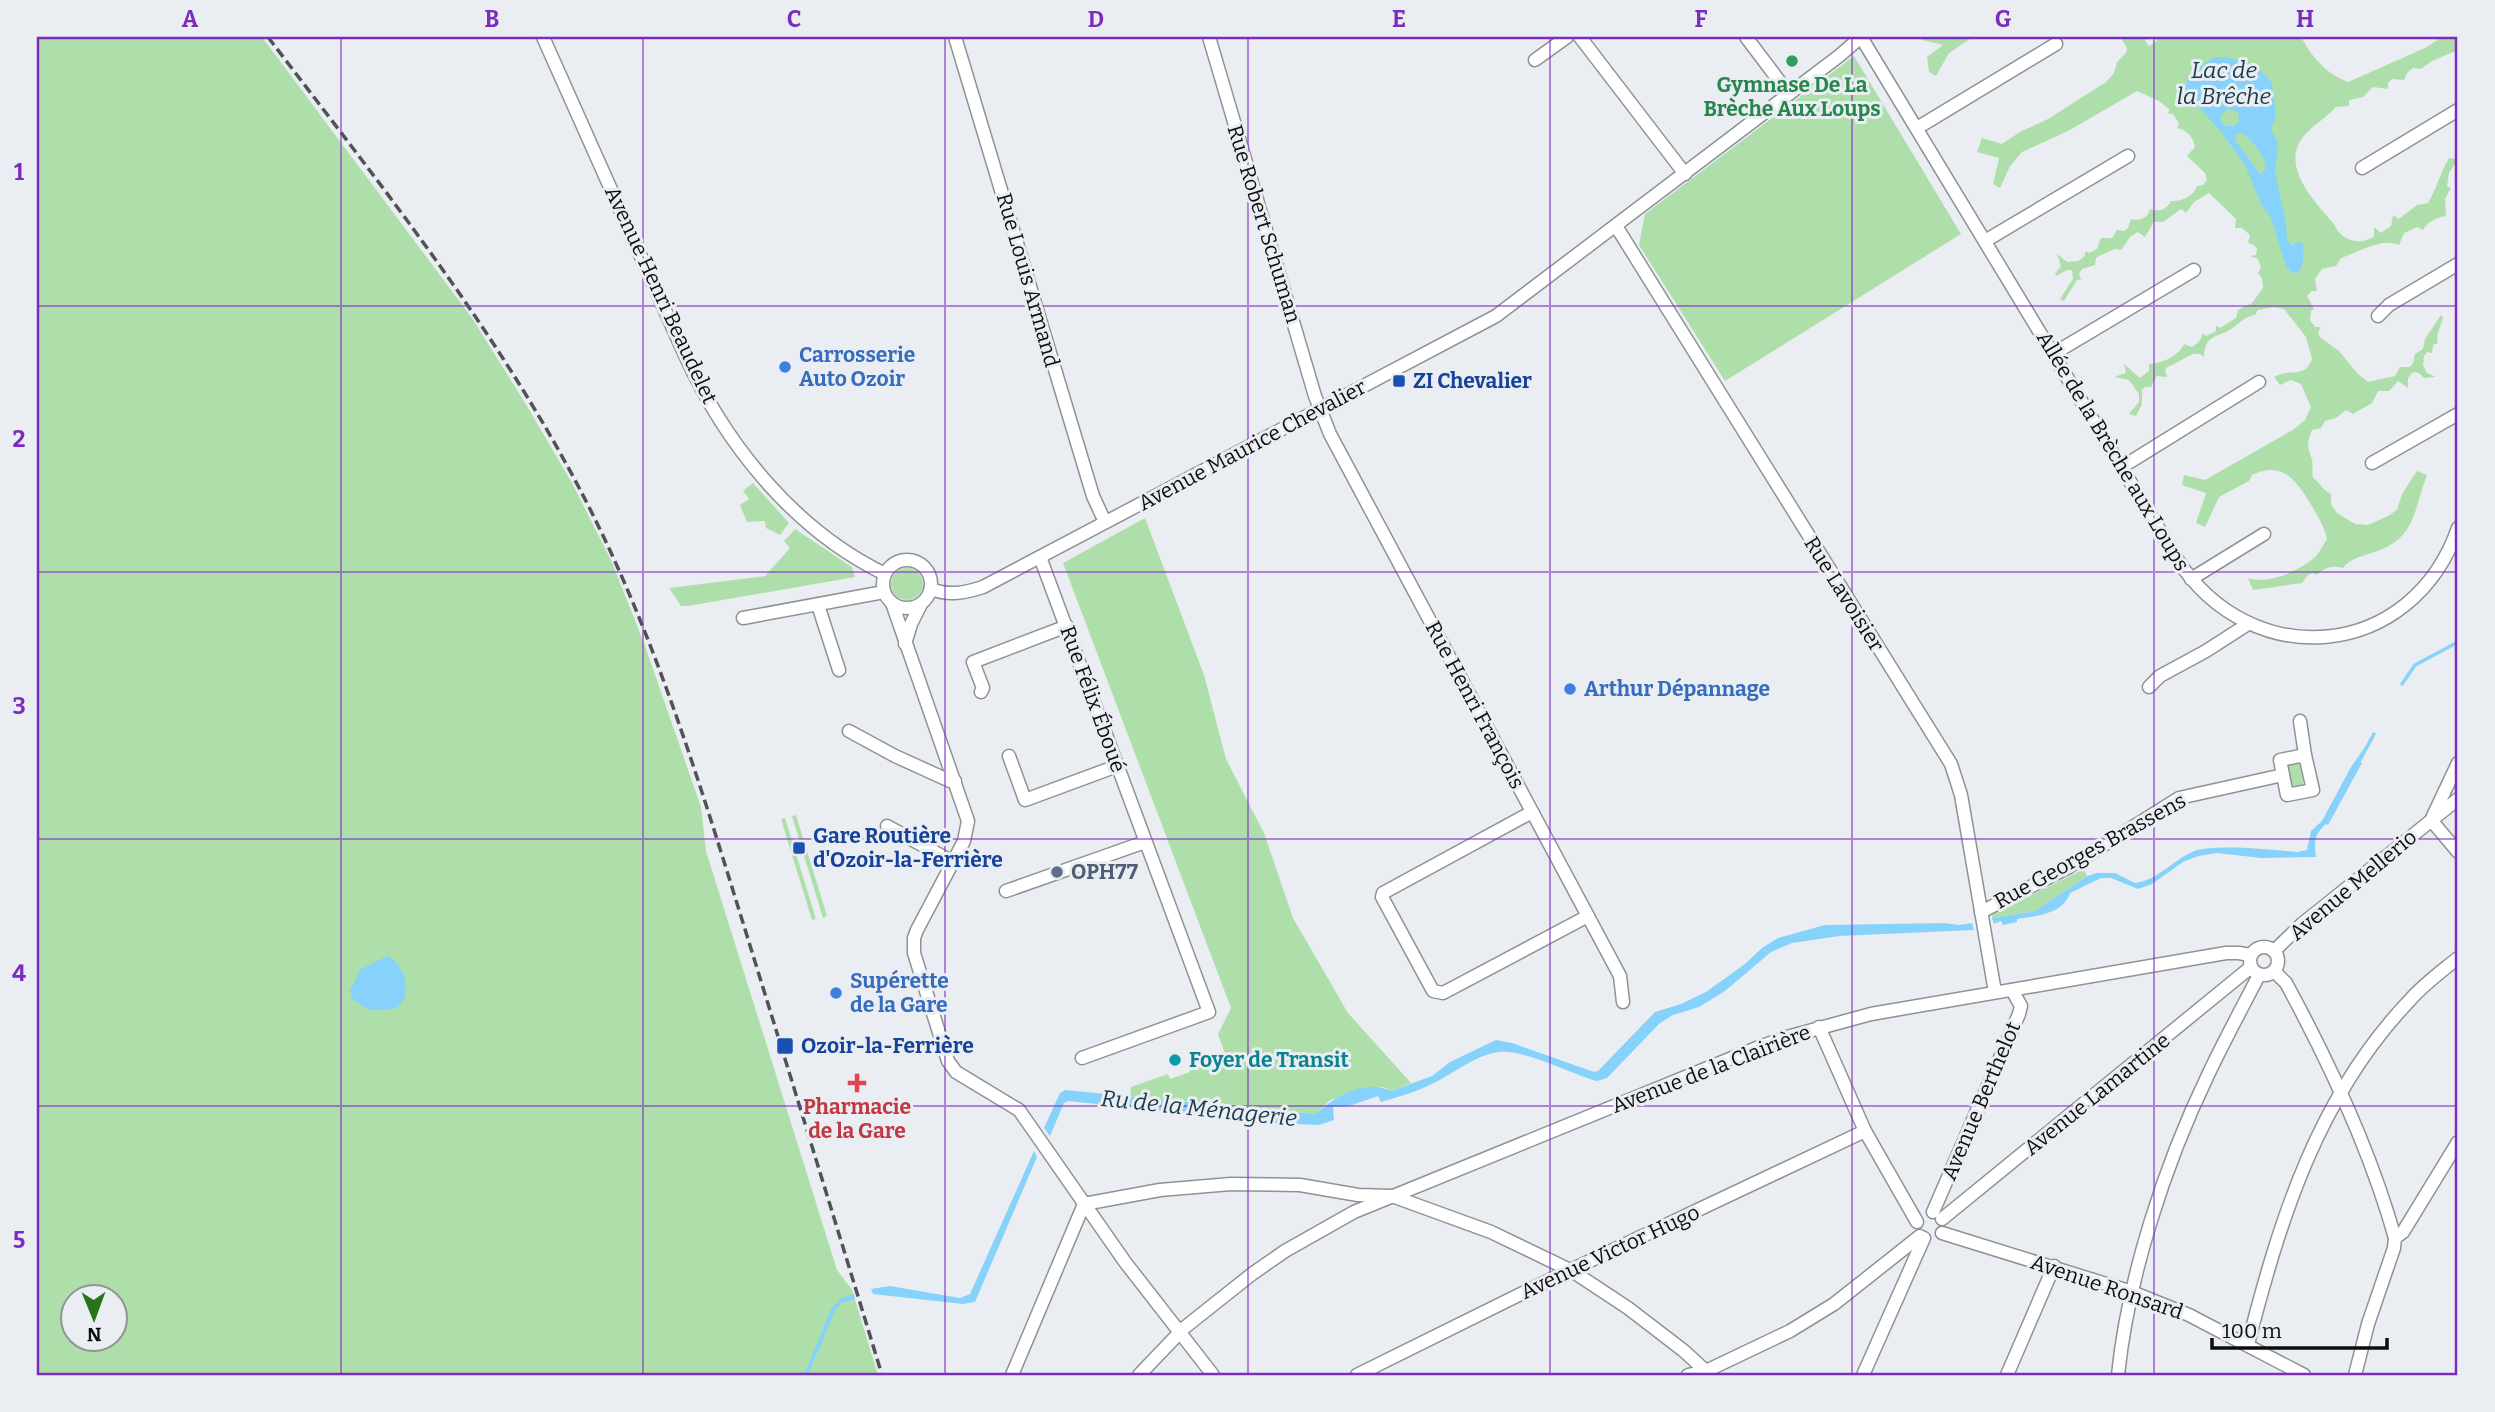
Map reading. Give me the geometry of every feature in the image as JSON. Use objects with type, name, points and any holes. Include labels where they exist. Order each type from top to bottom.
[{"type":"street","name":"Avenue Henri Beaudelet","points":[[543,37],[688,362],[708,400],[759,472],[801,517],[840,549],[885,574]]},
{"type":"street","name":"Rue Louis Armand","points":[[955,37],[1093,496],[1105,522]]},
{"type":"street","name":"Rue Robert Schuman","points":[[1209,37],[1320,410]]},
{"type":"street","points":[[1535,60],[1567,37]]},
{"type":"street","points":[[1580,37],[1685,174]]},
{"type":"street","points":[[1745,37],[1789,94]]},
{"type":"street","name":"Avenue Maurice Chevalier","points":[[931,589],[950,594],[972,591],[1496,316],[1861,37]]},
{"type":"street","name":"Allée de la Brèche aux Loups","points":[[1861,37],[2191,579],[2209,599],[2248,624],[2281,635],[2340,635],[2373,624],[2406,604],[2425,587],[2447,555],[2458,528]]},
{"type":"street","points":[[1917,128],[2056,44]]},
{"type":"street","points":[[2362,168],[2458,110]]},
{"type":"street","points":[[1985,241],[2129,156]]},
{"type":"street","name":"Rue Lavoisier","points":[[1616,226],[1951,764],[1959,785],[1995,992]]},
{"type":"street","points":[[2378,316],[2389,305],[2458,264]]},
{"type":"street","points":[[2053,354],[2194,270]]},
{"type":"street","points":[[2122,467],[2259,382]]},
{"type":"street","name":"Rue Henri François","points":[[1320,410],[1330,435],[1620,976],[1623,1002]]},
{"type":"street","points":[[2372,463],[2458,414]]},
{"type":"street","points":[[2191,579],[2264,534]]},
{"type":"street","name":"Rue Félix Éboué","points":[[1040,557],[1068,626],[1209,1012],[1082,1058]]},
{"type":"street","points":[[905,644],[911,624],[931,589],[929,574],[919,562],[911,560],[895,562],[885,574],[888,597],[968,821],[966,835],[917,930],[913,945],[947,1061],[956,1072],[1019,1110],[1084,1204],[1213,1375]]},
{"type":"street","points":[[744,618],[818,605],[888,597],[906,608],[921,604]]},
{"type":"street","points":[[818,605],[839,670]]},
{"type":"street","points":[[2148,687],[2160,676],[2248,624]]},
{"type":"street","points":[[981,692],[983,688],[973,662],[1068,626]]},
{"type":"street","points":[[2300,722],[2313,790],[2287,795],[2280,760],[2305,755]]},
{"type":"street","points":[[849,731],[914,766],[950,781],[955,780]]},
{"type":"street","points":[[1009,756],[1018,802],[1117,766]]},
{"type":"street","points":[[2457,771],[2431,820],[2458,852]]},
{"type":"street","name":"Rue Georges Brassens","points":[[1981,912],[2070,867],[2179,798],[2283,775]]},
{"type":"street","name":"Avenue Mellerio","points":[[2274,951],[2302,924],[2458,799]]},
{"type":"street","points":[[1532,812],[1383,893],[1382,897],[1433,991],[1443,993],[1588,915]]},
{"type":"street","points":[[887,826],[953,862]]},
{"type":"street","points":[[1006,891],[1145,842]]},
{"type":"street","points":[[2118,1375],[2132,1292],[2152,1217],[2178,1144],[2261,947],[2274,951],[2278,959],[2274,971],[2267,975],[2253,966]]},
{"type":"street","name":"Avenue de la Clairière","points":[[1139,1375],[1180,1333],[1221,1297],[1284,1251],[1354,1212],[1759,1047],[1819,1027],[1871,1014],[2226,953],[2239,953],[2253,966]]},
{"type":"street","points":[[2248,1344],[2288,1204],[2340,1090],[2375,1039],[2397,1013],[2458,958]]},
{"type":"street","name":"Avenue Lamartine","points":[[1938,1216],[2253,966]]},
{"type":"street","points":[[2274,971],[2286,983],[2340,1090],[2395,1238],[2355,1375]]},
{"type":"street","name":"Avenue Berthelot","points":[[1938,1216],[2019,1014],[2021,1006],[2012,989]]},
{"type":"street","points":[[1819,1027],[1864,1132],[1917,1222]]},
{"type":"street","name":"Avenue Victor Hugo","points":[[1357,1375],[1864,1132]]},
{"type":"street","points":[[2395,1238],[2403,1232],[2458,1142]]},
{"type":"street","points":[[1084,1204],[1160,1190],[1231,1184],[1300,1185],[1357,1195],[1392,1196],[1479,1227],[1572,1270],[1628,1308],[1708,1373]]},
{"type":"street","points":[[1012,1375],[1084,1204]]},
{"type":"street","points":[[1921,1215],[1938,1216],[1942,1233],[1932,1240],[1922,1237],[1917,1229],[1921,1215]]},
{"type":"street","name":"Avenue Ronsard","points":[[1942,1233],[2132,1292],[2189,1315],[2304,1375]]},
{"type":"street","points":[[1688,1375],[1708,1373],[1790,1331],[1834,1304],[1922,1237]]},
{"type":"street","points":[[1863,1375],[1922,1237]]},
{"type":"street","points":[[2007,1375],[2054,1266]]},
{"type":"green space","points":[[37,37],[262,37],[472,318],[572,483],[611,560],[644,643],[701,807],[706,851],[837,1270],[852,1290],[878,1375],[37,1375]]},
{"type":"green space","points":[[1921,37],[1973,37],[1949,53],[1936,76],[1929,72],[1927,57],[1943,45],[1922,40]]},
{"type":"green space","points":[[2116,37],[2150,37],[2145,40],[2149,46],[2157,41],[2155,37],[2301,37],[2320,64],[2348,82],[2425,48],[2442,37],[2458,37],[2458,50],[2421,69],[2413,68],[2404,80],[2392,79],[2388,83],[2388,89],[2373,87],[2363,97],[2349,100],[2349,106],[2336,107],[2303,137],[2297,148],[2295,160],[2298,172],[2310,195],[2341,234],[2357,241],[2374,236],[2374,227],[2381,233],[2391,226],[2393,215],[2399,219],[2417,205],[2428,203],[2449,158],[2458,159],[2449,173],[2447,186],[2451,188],[2445,199],[2446,216],[2433,220],[2423,230],[2417,227],[2404,233],[2399,245],[2377,244],[2341,258],[2336,266],[2322,269],[2315,279],[2317,291],[2312,291],[2307,296],[2314,309],[2311,311],[2310,320],[2315,327],[2321,327],[2318,333],[2320,337],[2339,351],[2368,382],[2395,376],[2400,367],[2413,364],[2415,354],[2423,349],[2425,339],[2441,315],[2443,318],[2437,336],[2438,343],[2433,345],[2432,353],[2427,352],[2424,356],[2423,365],[2427,373],[2436,377],[2424,378],[2413,372],[2408,378],[2408,388],[2398,381],[2389,391],[2378,391],[2372,403],[2353,414],[2346,410],[2336,418],[2325,421],[2321,428],[2312,430],[2310,434],[2308,445],[2313,478],[2331,494],[2331,504],[2337,513],[2355,524],[2368,525],[2397,510],[2402,494],[2417,471],[2427,475],[2407,530],[2390,545],[2354,559],[2343,568],[2326,568],[2317,575],[2308,575],[2302,583],[2253,590],[2248,578],[2264,580],[2292,572],[2314,558],[2327,539],[2320,520],[2304,494],[2293,480],[2280,471],[2262,471],[2219,497],[2205,527],[2196,523],[2206,493],[2182,485],[2184,475],[2205,480],[2293,430],[2305,420],[2311,407],[2301,384],[2291,380],[2280,385],[2274,377],[2301,371],[2312,359],[2306,337],[2284,309],[2274,307],[2258,310],[2255,315],[2210,339],[2204,357],[2193,354],[2166,368],[2167,377],[2157,376],[2151,387],[2142,390],[2142,404],[2136,416],[2129,414],[2139,402],[2139,394],[2129,380],[2114,377],[2126,373],[2124,364],[2140,378],[2149,371],[2149,364],[2169,358],[2184,344],[2192,347],[2199,341],[2202,333],[2206,336],[2216,331],[2216,326],[2220,328],[2236,318],[2238,310],[2252,303],[2263,288],[2262,278],[2258,273],[2261,267],[2258,259],[2250,256],[2256,255],[2257,249],[2248,243],[2250,235],[2242,228],[2235,228],[2236,219],[2209,193],[2194,202],[2186,213],[2181,209],[2163,222],[2154,222],[2145,237],[2138,232],[2131,236],[2121,250],[2115,249],[2096,258],[2095,265],[2082,269],[2079,274],[2081,280],[2077,280],[2064,301],[2060,299],[2073,279],[2072,270],[2056,276],[2061,266],[2057,254],[2067,262],[2078,261],[2084,257],[2086,251],[2089,253],[2097,249],[2101,238],[2112,238],[2117,230],[2124,231],[2128,228],[2131,219],[2143,218],[2150,209],[2162,210],[2171,201],[2187,198],[2197,186],[2203,185],[2207,180],[2205,173],[2187,156],[2195,147],[2194,143],[2187,132],[2177,128],[2179,123],[2173,114],[2167,113],[2170,110],[2159,101],[2137,91],[2068,131],[2022,152],[2010,166],[2000,188],[1993,184],[1999,158],[1977,152],[1982,138],[2002,144],[2106,82],[2114,73],[2117,62],[2126,53],[2127,48],[2121,38]]},
{"type":"green space","points":[[1854,56],[1961,234],[1725,381],[1639,245],[1645,214]]},
{"type":"green space","points":[[753,483],[789,523],[780,535],[766,528],[765,521],[747,522],[740,505],[749,499],[743,491]]},
{"type":"green space","points":[[1145,518],[1204,675],[1226,759],[1264,833],[1293,918],[1348,1013],[1411,1083],[1391,1091],[1383,1087],[1330,1100],[1316,1114],[1130,1096],[1131,1087],[1168,1074],[1170,1079],[1190,1072],[1189,1067],[1225,1054],[1218,1034],[1231,1008],[1063,563]]},
{"type":"green space","points":[[795,529],[852,567],[855,577],[688,606],[681,606],[669,588],[765,576],[790,548],[784,541]]},
{"type":"green space","points":[[907,568],[918,573],[923,584],[918,595],[907,600],[896,595],[891,584],[896,573]]},
{"type":"green space","points":[[2299,762],[2304,787],[2291,789],[2286,764]]},
{"type":"green space","points":[[796,815],[827,916],[823,918],[792,816]]},
{"type":"green space","points":[[785,818],[816,919],[812,920],[781,819]]},
{"type":"green space","points":[[2084,869],[2087,876],[2035,911],[1992,918],[1992,915]]},
{"type":"water","name":"Lac de la Brêche","points":[[2223,57],[2247,63],[2272,83],[2276,116],[2271,129],[2278,143],[2275,172],[2287,241],[2293,246],[2297,242],[2303,243],[2302,263],[2298,273],[2291,272],[2286,266],[2271,218],[2262,206],[2245,165],[2222,133],[2185,92],[2187,81],[2211,59]],"holes":[[[2228,109],[2239,115],[2239,121],[2234,126],[2225,126],[2221,121],[2221,115]],[[2243,133],[2263,158],[2266,169],[2260,174],[2235,140],[2236,134]]]},
{"type":"water","points":[[2374,734],[2359,761],[2362,763],[2328,825],[2317,835],[2316,857],[2261,858],[2217,853],[2198,856],[2183,862],[2152,884],[2138,889],[2111,878],[2101,878],[2070,893],[2055,910],[2017,919],[2017,922],[2003,925],[2001,921],[1994,924],[1992,918],[2035,911],[2087,876],[2097,873],[2115,873],[2135,883],[2151,878],[2201,849],[2307,850],[2311,831],[2322,821],[2351,767]]},
{"type":"water","points":[[1972,923],[1974,930],[1839,936],[1792,943],[1771,952],[1725,991],[1699,1007],[1673,1015],[1660,1023],[1607,1078],[1597,1081],[1522,1054],[1499,1052],[1481,1057],[1432,1084],[1407,1094],[1381,1102],[1378,1096],[1349,1106],[1333,1107],[1334,1120],[1319,1125],[1276,1123],[1068,1101],[1064,1103],[1050,1136],[1044,1128],[1060,1093],[1065,1090],[1316,1114],[1351,1091],[1371,1087],[1391,1091],[1432,1076],[1450,1062],[1496,1040],[1512,1043],[1594,1072],[1655,1012],[1706,992],[1778,938],[1825,925]]},
{"type":"water","points":[[387,956],[393,959],[402,972],[405,995],[397,1007],[369,1010],[352,999],[350,990],[361,969]]},
{"type":"water","points":[[1034,1151],[1037,1157],[975,1302],[963,1304],[873,1294],[871,1289],[890,1286],[960,1298],[970,1294]]},
{"type":"water","points":[[854,1294],[855,1299],[841,1303],[835,1311],[808,1375],[804,1375],[831,1309],[841,1298]]},
{"type":"waterway","name":"Ru de la Ménagerie","points":[[2402,684],[2415,665],[2458,642]]},
{"type":"waterway","name":"Ru de la Ménagerie","points":[[2360,760],[2374,734]]},
{"type":"railway","points":[[268,37],[400,211],[484,330],[561,454],[619,570],[661,673],[698,779],[882,1375]]},
{"type":"place","name":"Gymnase De La Brèche Aux Loups","points":[[1792,61]]},
{"type":"place","name":"Carrosserie Auto Ozoir","points":[[785,367]]},
{"type":"place","name":"ZI Chevalier","points":[[1399,381]]},
{"type":"place","name":"Arthur Dépannage","points":[[1570,689]]},
{"type":"place","name":"Gare Routière d'Ozoir-la-Ferrière","points":[[799,848]]},
{"type":"place","name":"OPH77","points":[[1057,872]]},
{"type":"place","name":"Supérette de la Gare","points":[[836,993]]},
{"type":"place","name":"Ozoir-la-Ferrière","points":[[785,1046]]},
{"type":"place","name":"Foyer de Transit","points":[[1175,1060]]},
{"type":"place","name":"Pharmacie de la Gare","points":[[857,1083]]}]
